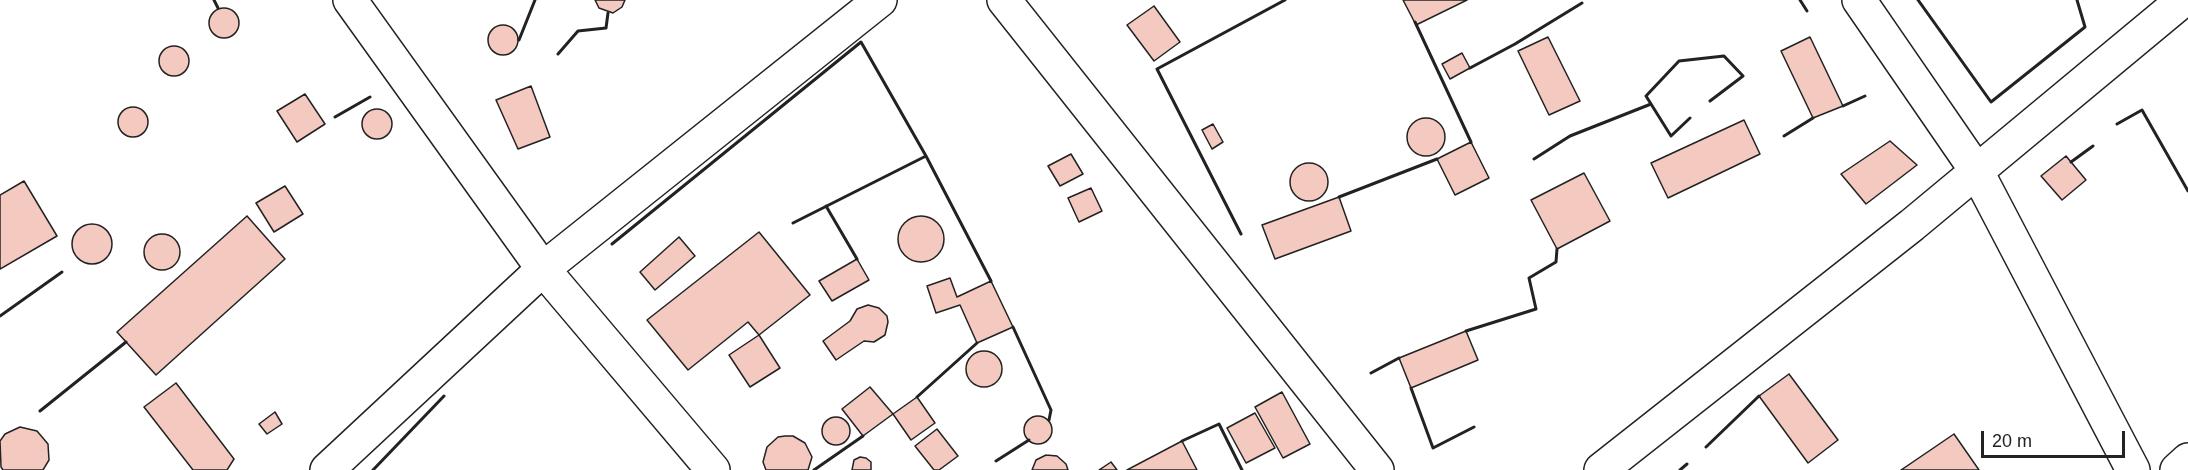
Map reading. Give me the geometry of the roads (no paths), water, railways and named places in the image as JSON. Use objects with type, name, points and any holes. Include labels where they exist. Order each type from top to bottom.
[{"type":"street","points":[[350,0],[543,269],[713,470]]},
{"type":"street","points":[[327,470],[543,269],[880,0]]},
{"type":"street","points":[[1004,0],[1377,470]]},
{"type":"street","points":[[1859,0],[1976,170],[2133,470]]},
{"type":"street","points":[[1601,470],[1912,225],[1976,170],[2186,0]]},
{"type":"street","points":[[2177,470],[2188,460]]}]
